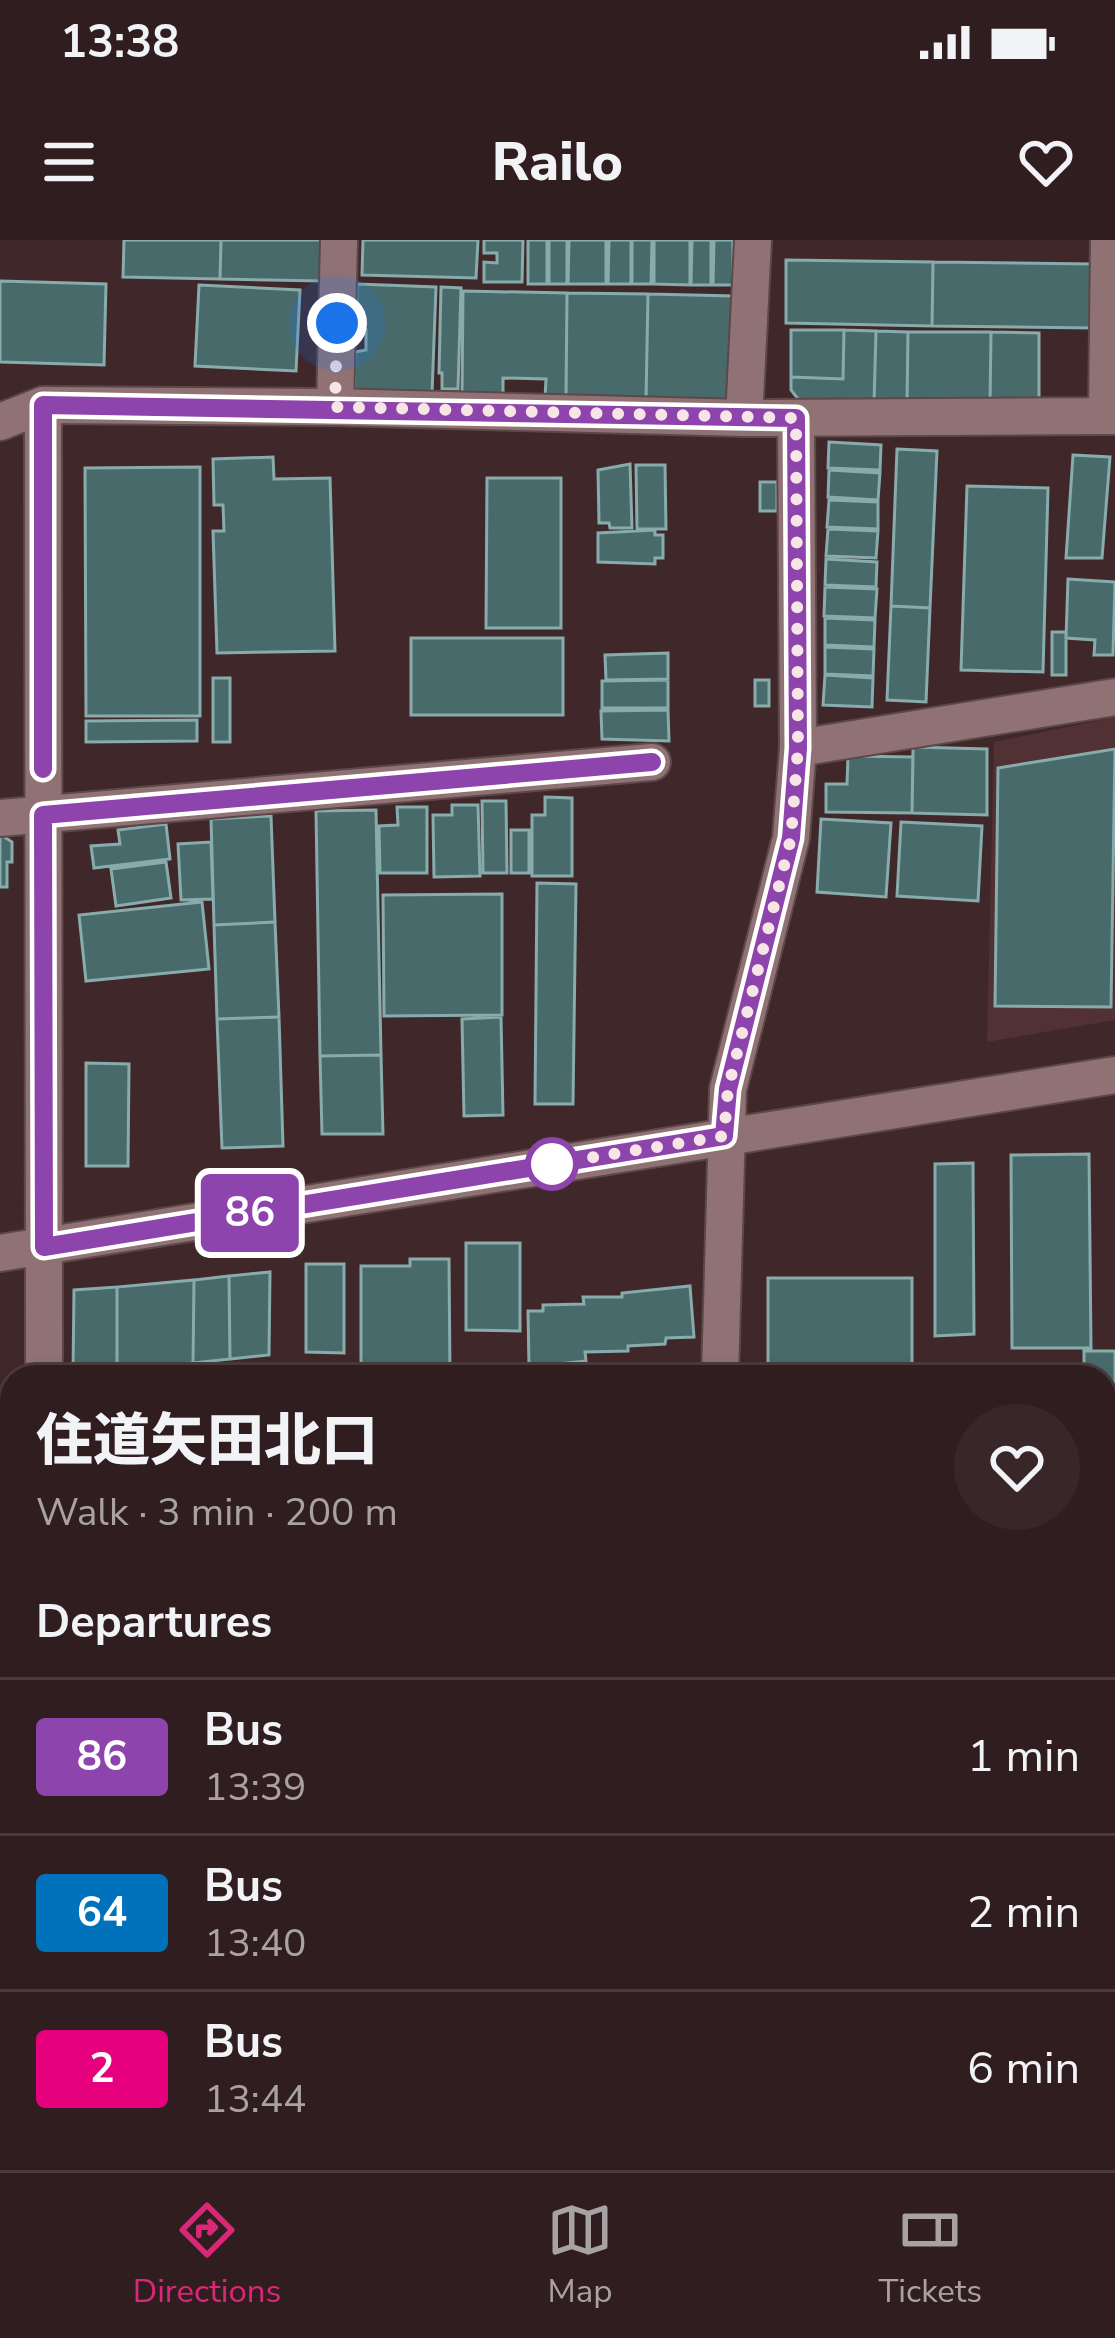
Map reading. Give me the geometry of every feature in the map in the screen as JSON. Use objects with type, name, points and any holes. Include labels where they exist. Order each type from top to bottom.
[{"type":"street","points":[[335,407],[339,240]]},
{"type":"street","points":[[744,418],[753,240]]},
{"type":"street","points":[[0,422],[43,405],[744,418],[1111,416],[1109,240]]},
{"type":"street","points":[[43,405],[44,1365]]},
{"type":"street","points":[[720,1365],[728,1089],[791,838],[798,748],[796,418]]},
{"type":"street","points":[[798,748],[1115,698]]},
{"type":"street","points":[[0,818],[652,762]]},
{"type":"street","points":[[0,1253],[1115,1075]]},
{"type":"shaded area","points":[[1115,717],[1115,1020],[987,1042],[994,742]]},
{"type":"building","points":[[124,240],[221,240],[220,279],[123,277]]},
{"type":"building","points":[[221,240],[323,240],[322,281],[220,279]]},
{"type":"building","points":[[363,240],[478,240],[476,278],[362,275]]},
{"type":"building","points":[[484,240],[523,240],[522,282],[484,282],[484,262],[497,263],[497,253],[484,253]]},
{"type":"building","points":[[528,240],[547,240],[547,284],[528,284]]},
{"type":"building","points":[[549,240],[567,240],[567,284],[549,284]]},
{"type":"building","points":[[569,240],[606,240],[606,284],[568,284]]},
{"type":"building","points":[[609,240],[631,240],[631,284],[608,284]]},
{"type":"building","points":[[632,240],[652,240],[651,284],[632,284]]},
{"type":"building","points":[[654,240],[690,240],[690,285],[654,284]]},
{"type":"building","points":[[692,240],[711,240],[711,285],[691,285]]},
{"type":"building","points":[[714,240],[733,240],[733,285],[713,285]]},
{"type":"building","points":[[786,260],[933,262],[932,326],[786,323]]},
{"type":"building","points":[[933,262],[1092,264],[1092,328],[932,326]]},
{"type":"building","points":[[0,281],[106,284],[104,365],[0,362]]},
{"type":"building","points":[[357,284],[436,287],[432,394],[354,391],[355,352],[366,350],[366,330],[356,330]]},
{"type":"building","points":[[199,285],[300,290],[296,371],[195,366]]},
{"type":"building","points":[[441,287],[461,288],[458,389],[442,389],[439,373]]},
{"type":"building","points":[[463,291],[567,293],[566,399],[545,398],[546,379],[503,378],[503,396],[462,396]]},
{"type":"building","points":[[567,293],[648,294],[646,400],[566,399]]},
{"type":"building","points":[[648,294],[735,296],[733,402],[646,400]]},
{"type":"building","points":[[791,330],[844,330],[843,379],[791,377]]},
{"type":"building","points":[[844,330],[876,331],[874,404],[802,404],[791,390],[791,377],[843,379]]},
{"type":"building","points":[[876,331],[908,332],[907,404],[874,404]]},
{"type":"building","points":[[908,332],[991,332],[990,404],[907,404]]},
{"type":"building","points":[[991,332],[1039,333],[1039,404],[990,404]]},
{"type":"building","points":[[829,442],[881,445],[880,470],[828,468]]},
{"type":"building","points":[[897,449],[937,451],[930,608],[891,606]]},
{"type":"building","points":[[1073,455],[1110,457],[1102,558],[1066,558]]},
{"type":"building","points":[[273,457],[274,479],[330,478],[335,651],[217,653],[213,531],[224,531],[223,505],[214,505],[213,459]]},
{"type":"building","points":[[630,464],[632,528],[610,528],[609,523],[599,523],[598,470]]},
{"type":"building","points":[[636,465],[665,465],[666,529],[637,529]]},
{"type":"building","points":[[200,467],[200,716],[86,716],[85,468]]},
{"type":"building","points":[[829,470],[880,473],[878,500],[828,497]]},
{"type":"building","points":[[487,478],[561,478],[561,628],[486,628]]},
{"type":"building","points":[[760,482],[777,482],[777,511],[760,511]]},
{"type":"building","points":[[967,486],[1048,488],[1043,672],[961,670]]},
{"type":"building","points":[[829,500],[878,502],[878,529],[827,527]]},
{"type":"building","points":[[828,529],[878,531],[876,558],[826,556]]},
{"type":"building","points":[[655,530],[655,535],[663,535],[663,558],[655,558],[655,564],[598,562],[598,533]]},
{"type":"building","points":[[826,559],[877,562],[876,587],[825,585]]},
{"type":"building","points":[[1068,579],[1115,582],[1113,655],[1094,655],[1095,640],[1066,638]]},
{"type":"building","points":[[825,587],[877,589],[875,618],[824,616]]},
{"type":"building","points":[[891,606],[930,608],[926,702],[887,700]]},
{"type":"building","points":[[825,618],[875,620],[874,647],[825,645]]},
{"type":"building","points":[[1052,632],[1066,632],[1066,675],[1052,675]]},
{"type":"building","points":[[411,638],[563,638],[563,715],[411,715]]},
{"type":"building","points":[[825,647],[874,649],[873,676],[825,674]]},
{"type":"building","points":[[668,653],[668,679],[606,680],[605,655]]},
{"type":"building","points":[[825,675],[873,678],[872,707],[823,705]]},
{"type":"building","points":[[213,678],[230,678],[230,742],[213,742]]},
{"type":"building","points":[[668,680],[668,708],[602,708],[602,681]]},
{"type":"building","points":[[755,680],[769,680],[769,706],[755,706]]},
{"type":"building","points":[[668,710],[669,741],[602,739],[601,711]]},
{"type":"building","points":[[197,720],[197,741],[86,742],[86,721]]},
{"type":"building","points":[[913,747],[987,749],[987,815],[912,813]]},
{"type":"building","points":[[1115,749],[1111,1007],[995,1006],[998,768]]},
{"type":"building","points":[[848,756],[913,757],[912,813],[826,812],[826,784],[847,784]]},
{"type":"building","points":[[545,797],[572,798],[572,876],[532,876],[532,815],[545,815]]},
{"type":"building","points":[[482,801],[506,801],[507,873],[483,873]]},
{"type":"building","points":[[452,805],[478,805],[480,876],[434,877],[433,815],[452,815]]},
{"type":"building","points":[[397,807],[427,807],[427,873],[380,873],[379,826],[398,825]]},
{"type":"building","points":[[376,810],[381,1055],[320,1056],[316,811]]},
{"type":"building","points":[[271,816],[275,922],[214,925],[211,819]]},
{"type":"building","points":[[821,819],[891,823],[886,897],[817,892]]},
{"type":"building","points":[[901,822],[982,826],[978,901],[897,896]]},
{"type":"building","points":[[166,824],[170,859],[94,868],[91,846],[120,844],[118,830]]},
{"type":"building","points":[[511,830],[529,830],[529,873],[511,873]]},
{"type":"building","points":[[0,834],[12,842],[7,887],[0,887]]},
{"type":"building","points":[[211,842],[213,899],[181,900],[178,844]]},
{"type":"building","points":[[166,862],[171,898],[116,906],[111,869]]},
{"type":"building","points":[[537,883],[576,884],[573,1104],[535,1104]]},
{"type":"building","points":[[502,894],[502,1015],[384,1016],[383,895]]},
{"type":"building","points":[[202,902],[209,969],[86,981],[79,915]]},
{"type":"building","points":[[275,922],[279,1017],[217,1019],[214,925]]},
{"type":"building","points":[[279,1017],[283,1146],[222,1148],[217,1019]]},
{"type":"building","points":[[501,1017],[503,1115],[464,1116],[462,1019]]},
{"type":"building","points":[[381,1055],[383,1134],[322,1134],[320,1056]]},
{"type":"building","points":[[86,1063],[129,1064],[128,1166],[86,1166]]},
{"type":"building","points":[[1089,1154],[1091,1348],[1012,1348],[1011,1155]]},
{"type":"building","points":[[973,1163],[974,1334],[935,1336],[935,1164]]},
{"type":"building","points":[[466,1243],[520,1243],[520,1331],[466,1330]]},
{"type":"building","points":[[410,1259],[449,1259],[450,1365],[361,1365],[361,1266],[410,1266]]},
{"type":"building","points":[[306,1264],[344,1264],[344,1353],[306,1352]]},
{"type":"building","points":[[270,1272],[269,1355],[230,1359],[229,1276]]},
{"type":"building","points":[[229,1276],[230,1359],[193,1363],[194,1280]]},
{"type":"building","points":[[768,1278],[912,1278],[912,1365],[768,1365]]},
{"type":"building","points":[[194,1280],[193,1363],[117,1365],[117,1287]]},
{"type":"building","points":[[690,1286],[694,1337],[628,1346],[628,1351],[585,1352],[586,1361],[529,1365],[528,1311],[543,1311],[543,1305],[584,1304],[583,1297],[622,1297],[622,1293]]},
{"type":"building","points":[[117,1287],[117,1365],[73,1365],[74,1290]]},
{"type":"building","points":[[1084,1351],[1115,1351],[1115,1365],[1084,1365]]},
{"type":"bus line","name":"86","points":[[43,769],[43,405],[796,418],[798,748],[791,838],[728,1089],[724,1136],[44,1247],[43,815],[652,762]]},
{"type":"route","points":[[337,323],[335,407],[796,418],[798,748],[791,838],[728,1089],[724,1136],[552,1164]]}]
